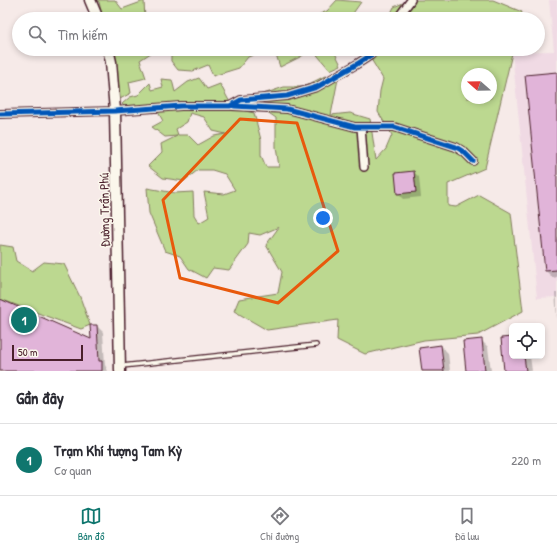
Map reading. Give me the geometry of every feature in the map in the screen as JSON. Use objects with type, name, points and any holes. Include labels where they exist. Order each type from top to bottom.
[{"type":"main road","points":[[90,0],[95,12]]},
{"type":"main road","name":"Đường Trần Phú","points":[[110,56],[115,111],[119,368]]},
{"type":"street","points":[[402,12],[411,0]]},
{"type":"street","points":[[230,106],[241,100],[287,96],[317,87],[369,56]]},
{"type":"street","points":[[0,114],[115,111],[181,106],[230,106],[287,109],[348,125],[361,127],[394,127],[461,149],[473,161]]},
{"type":"street","points":[[361,127],[364,167]]},
{"type":"lane","points":[[119,368],[316,345]]},
{"type":"highlighted area","points":[[240,119],[297,123],[338,251],[278,303],[180,278],[163,200]]},
{"type":"shaded area","points":[[549,0],[557,0],[557,297],[537,298],[512,56],[545,56],[545,51],[554,51]]},
{"type":"green space","points":[[95,0],[115,0],[122,9],[144,1],[145,12],[101,12],[99,2]]},
{"type":"green space","points":[[337,0],[361,2],[354,12],[325,12]]},
{"type":"green space","points":[[410,0],[493,0],[522,12],[392,12],[394,7]]},
{"type":"green space","points":[[112,56],[146,56],[140,60],[146,78],[129,82],[131,93],[120,99]]},
{"type":"green space","points":[[171,56],[251,56],[239,68],[213,76],[208,65],[193,71],[178,70],[171,61]]},
{"type":"green space","points":[[277,56],[302,56],[280,67]]},
{"type":"green space","points":[[318,56],[336,56],[341,65],[330,70]]},
{"type":"green space","points":[[369,56],[511,56],[485,168],[448,184],[448,206],[456,207],[479,195],[511,213],[523,311],[478,335],[424,340],[365,354],[337,340],[338,320],[267,330],[234,311],[239,299],[278,293],[282,272],[266,245],[279,227],[260,235],[249,233],[248,244],[229,270],[213,268],[206,278],[189,269],[180,256],[165,251],[149,213],[147,188],[175,193],[193,192],[194,215],[199,223],[209,217],[204,192],[224,194],[235,190],[225,174],[212,170],[198,170],[184,181],[163,178],[148,166],[162,152],[161,144],[177,136],[165,137],[152,127],[163,121],[158,112],[144,110],[130,112],[122,104],[130,97],[138,95],[150,83],[152,90],[163,87],[161,79],[172,80],[175,92],[188,82],[199,78],[207,89],[220,84],[233,108],[254,113],[261,140],[261,155],[266,167],[279,167],[276,147],[276,118],[263,109],[240,102],[284,87],[303,87],[325,76],[338,79],[331,115],[350,113],[370,119],[376,160],[386,149],[392,135],[378,112],[383,79]],"holes":[[[190,113],[204,117],[213,131],[226,134],[214,136],[198,145],[188,135],[178,135],[176,129],[187,122]]]},
{"type":"green space","points":[[0,245],[13,247],[16,261],[32,271],[44,262],[64,264],[80,297],[90,325],[81,329],[0,299]]},
{"type":"building","points":[[557,72],[557,270],[545,271],[525,75]]},
{"type":"building","points":[[414,171],[416,192],[397,194],[395,173]]},
{"type":"building","points":[[0,299],[91,339],[90,325],[97,325],[99,361],[102,361],[102,371],[0,371]]},
{"type":"building","points":[[509,337],[509,359],[524,359],[526,371],[504,371],[501,338]]},
{"type":"building","points":[[482,339],[485,371],[466,371],[463,341]]},
{"type":"building","points":[[441,345],[444,371],[422,371],[419,348]]},
{"type":"cycle path","points":[[0,114],[115,111],[181,106],[230,106],[241,100],[287,96],[317,87],[369,56]]},
{"type":"cycle path","points":[[234,106],[287,109],[355,127],[394,127],[456,147],[464,152],[473,161]]},
{"type":"place","name":"Trạm Khí tượng Tam Kỳ","points":[[24,320]]}]
